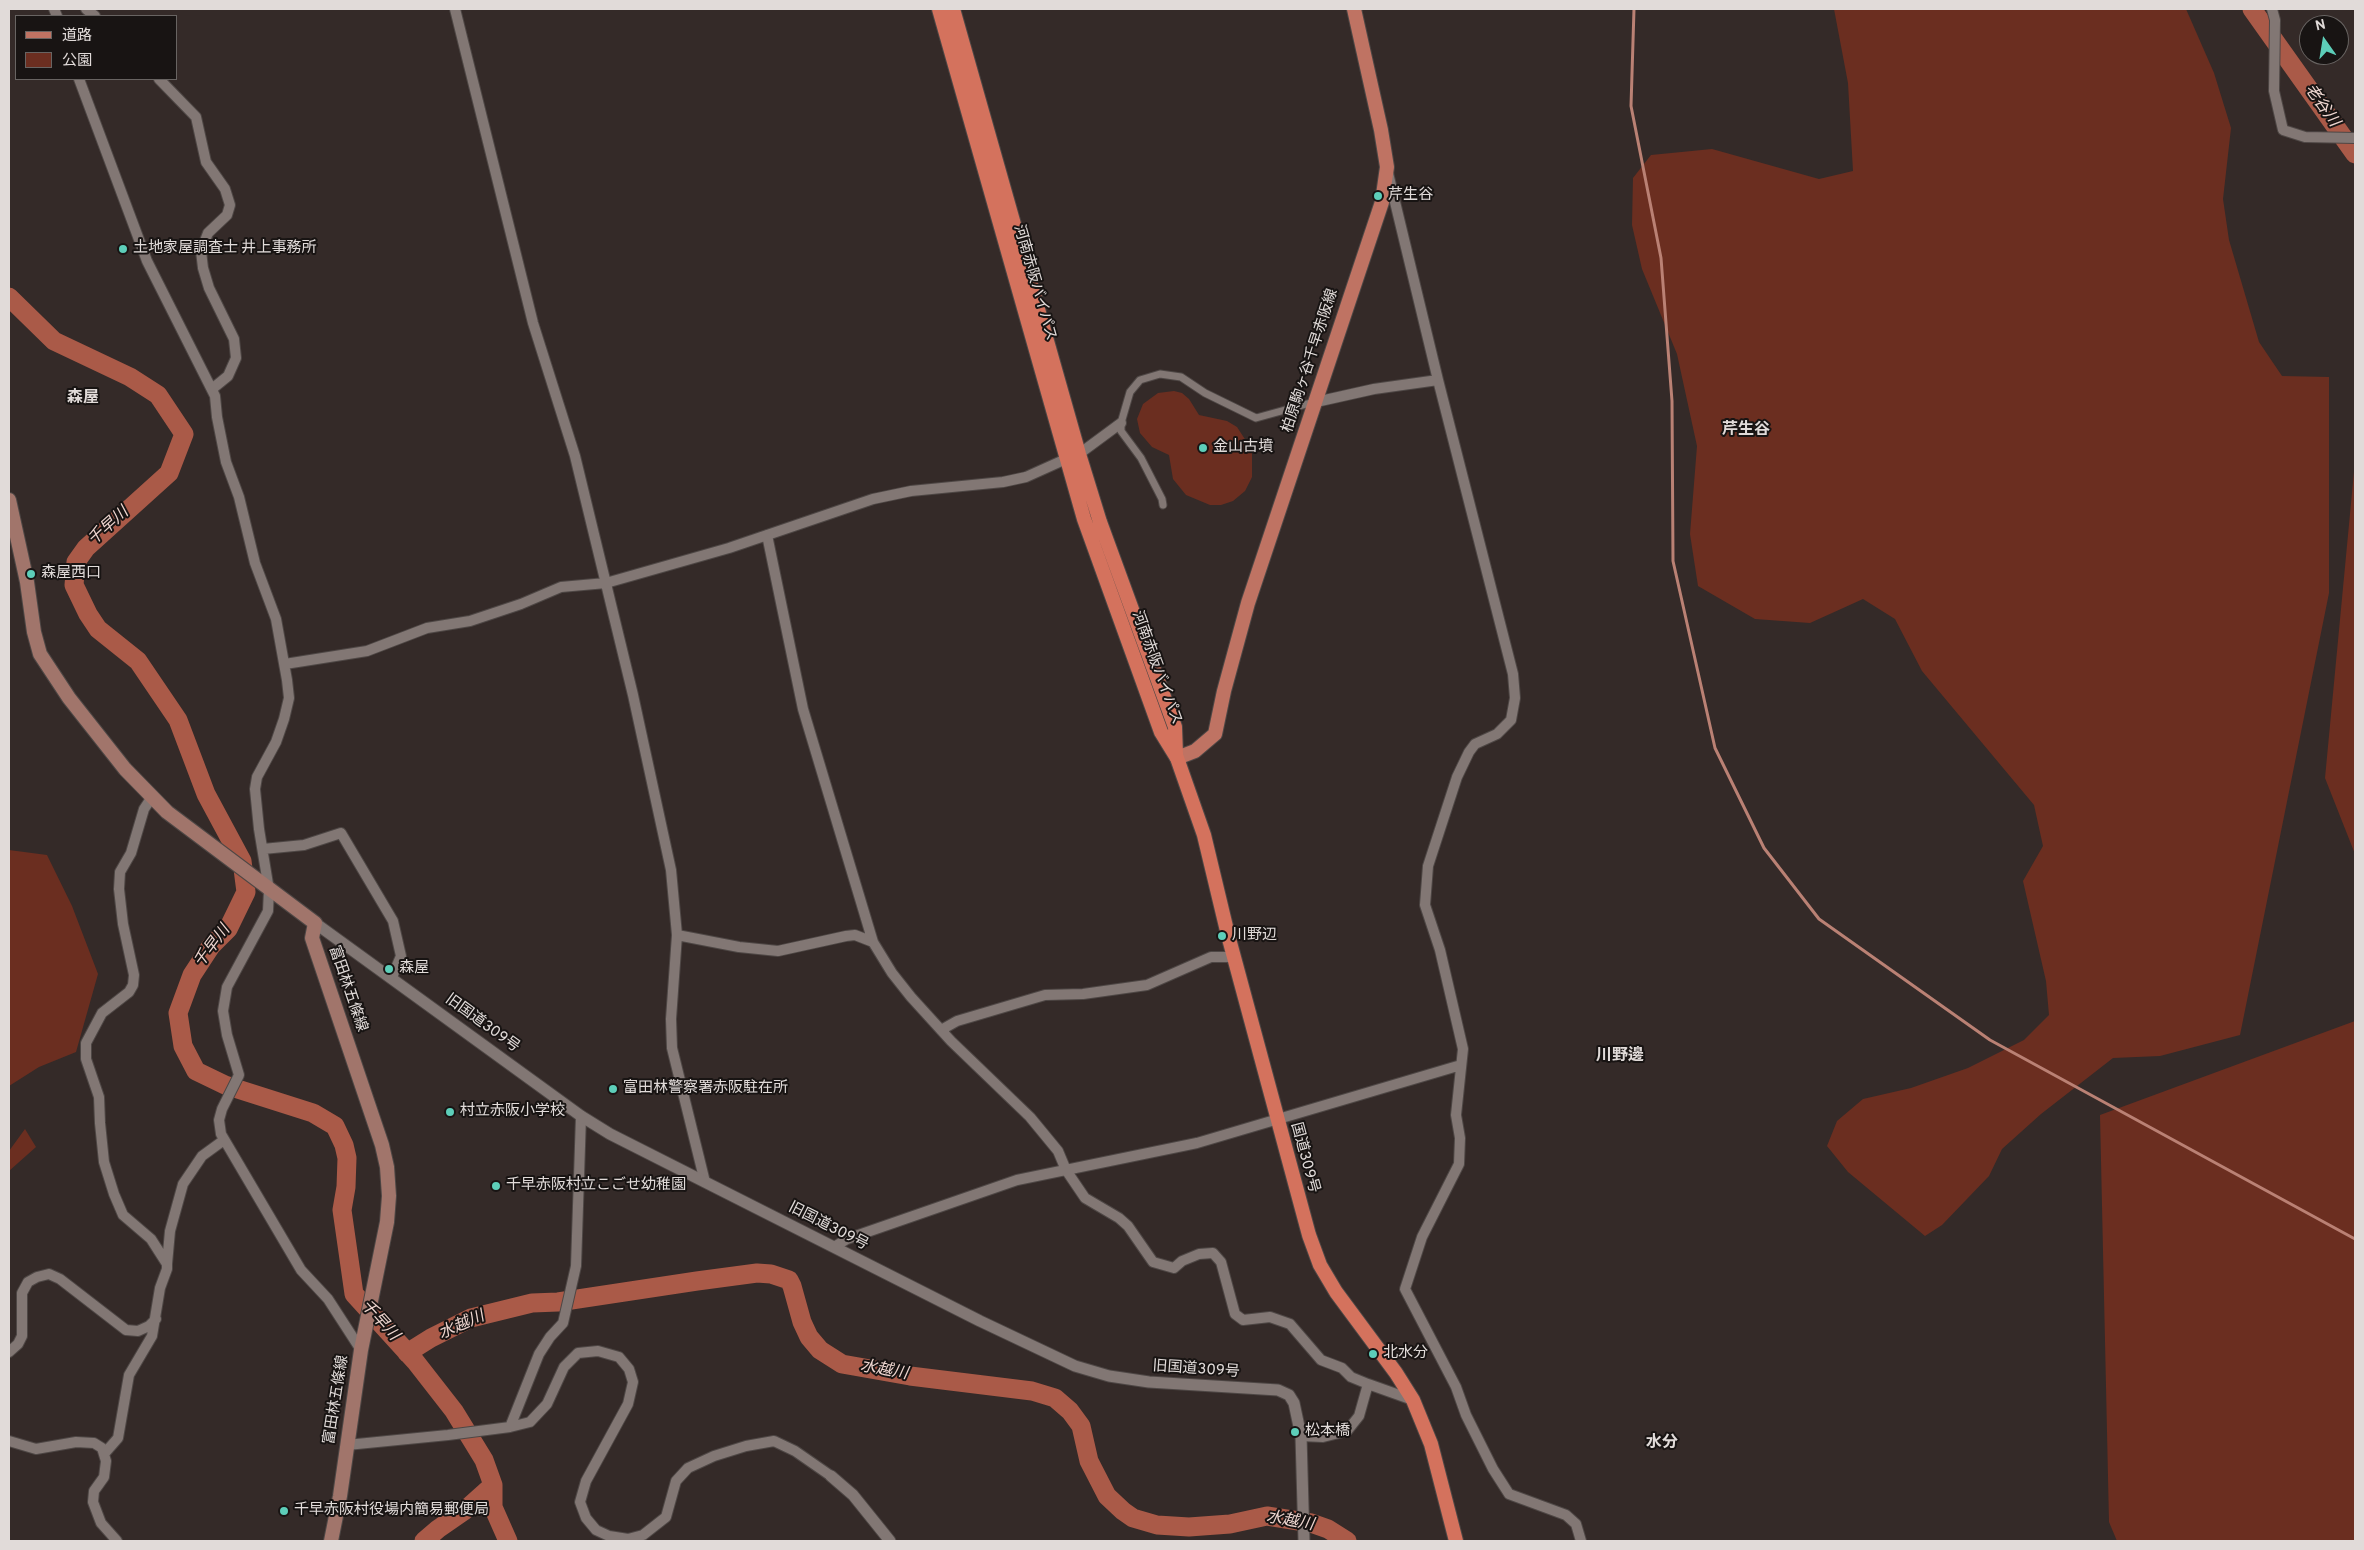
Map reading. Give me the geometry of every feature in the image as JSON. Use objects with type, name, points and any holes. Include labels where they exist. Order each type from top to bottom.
[{"type":"highway","name":"河南赤阪バイパス","points":[[939,9],[1072,457],[1100,522],[1175,727],[1177,758]]},
{"type":"highway","name":"河南赤阪バイパス","points":[[953,9],[1072,457]]},
{"type":"highway","name":"国道309号","points":[[1177,758],[1204,835],[1234,957],[1309,1235],[1320,1265],[1353,1318],[1396,1372],[1413,1400],[1431,1444],[1456,1541]]},
{"type":"main road","name":"柏原駒ヶ谷千早赤阪線","points":[[1177,758],[1195,751],[1215,734],[1224,691],[1248,603],[1382,202],[1387,167],[1354,9]]},
{"type":"main road","points":[[10,509],[27,582],[34,632],[40,654],[69,698],[125,769],[167,812],[223,856],[315,922]]},
{"type":"main road","name":"富田林五條線","points":[[315,922],[312,938],[375,1124],[387,1167],[389,1196],[331,1541]]},
{"type":"street","points":[[455,9],[523,284],[575,456],[606,583],[671,870],[677,935],[671,1019],[672,1048],[705,1182]]},
{"type":"street","points":[[2272,9],[2275,20],[2274,91],[2283,130],[2305,137],[2355,138]]},
{"type":"street","points":[[79,80],[147,261],[215,396],[226,462],[239,497],[255,563],[276,619],[285,664],[289,698],[284,719],[276,742],[258,777],[255,789],[269,890],[268,911],[228,987],[223,1011],[227,1035],[239,1075],[224,1105],[219,1120],[224,1140],[301,1270],[328,1299],[363,1344]]},
{"type":"street","points":[[160,80],[196,117],[206,162],[225,189],[230,205],[227,214],[208,233],[202,252],[203,268],[208,288],[231,332],[236,358],[228,376],[212,389]]},
{"type":"street","points":[[1387,167],[1438,380],[1514,674],[1515,698],[1511,720],[1497,734],[1475,744],[1457,777],[1428,866],[1425,905],[1440,950],[1462,1049],[1456,1115],[1460,1138],[1458,1164],[1422,1236],[1405,1289],[1456,1387],[1466,1414],[1489,1462],[1509,1494],[1566,1515],[1576,1524],[1581,1541]]},
{"type":"street","points":[[1163,505],[1162,499],[1144,465],[1121,433],[1121,423],[1132,389],[1140,380],[1154,374],[1168,374],[1181,377],[1205,393],[1256,418],[1374,389],[1438,380]]},
{"type":"street","points":[[285,664],[367,651],[427,628],[470,621],[521,604],[561,587],[606,583],[767,535],[873,499],[911,491],[1003,482],[1026,477],[1072,457],[1121,423]]},
{"type":"street","points":[[767,535],[802,709],[873,942],[911,997],[941,1030],[1030,1117],[1058,1150],[1066,1170],[1085,1198],[1119,1218],[1128,1226],[1153,1262],[1174,1268],[1182,1261],[1191,1257],[1213,1254],[1221,1262],[1235,1314],[1243,1320],[1270,1318],[1290,1324],[1321,1360],[1342,1368],[1350,1377],[1413,1400]]},
{"type":"street","points":[[152,797],[144,809],[131,853],[120,872],[119,889],[123,924],[134,975],[133,985],[129,992],[102,1012],[86,1043],[86,1059],[99,1096],[104,1162],[114,1194],[123,1215],[151,1239],[167,1264]]},
{"type":"street","points":[[263,848],[304,845],[341,832],[392,920],[401,956],[392,977]]},
{"type":"street","name":"旧国道309号","points":[[315,922],[582,1116],[610,1134],[980,1321],[1075,1366],[1109,1376],[1149,1382],[1278,1390],[1289,1396],[1294,1404],[1301,1436],[1304,1537]]},
{"type":"street","points":[[677,935],[739,947],[778,951],[846,936],[855,936],[873,942]]},
{"type":"street","points":[[941,1030],[957,1021],[1045,995],[1083,994],[1147,985],[1212,957],[1234,957]]},
{"type":"street","points":[[834,1247],[847,1239],[1017,1180],[1197,1143],[1348,1100],[1461,1064]]},
{"type":"street","points":[[510,1427],[540,1354],[550,1337],[563,1323],[576,1266],[582,1116]]},
{"type":"street","points":[[104,1454],[118,1438],[130,1375],[152,1336],[167,1264],[170,1231],[183,1184],[202,1156],[224,1140]]},
{"type":"street","points":[[9,1352],[18,1344],[22,1336],[22,1293],[28,1282],[49,1274],[60,1279],[126,1330],[138,1331],[149,1326],[156,1319]]},
{"type":"street","points":[[347,1445],[448,1435],[510,1427],[530,1422],[547,1404],[564,1367],[578,1353],[598,1351],[619,1357],[629,1369],[633,1382],[628,1404],[586,1480],[580,1502],[586,1518],[596,1530],[608,1536],[628,1539],[644,1535],[666,1517],[676,1481],[688,1468],[714,1456],[746,1446],[774,1442],[795,1451],[854,1495],[890,1541]]},
{"type":"street","points":[[1301,1436],[1323,1437],[1347,1432],[1359,1416],[1368,1384]]},
{"type":"street","points":[[9,1441],[36,1449],[76,1442],[94,1443],[102,1448],[106,1461],[104,1477],[94,1492],[93,1502],[101,1523],[117,1541]]},
{"type":"green space","points":[[1834,9],[2186,9],[2214,73],[2231,128],[2223,199],[2229,240],[2259,342],[2282,376],[2329,377],[2329,593],[2240,1035],[2160,1056],[2113,1058],[2041,1114],[2002,1149],[1989,1176],[1942,1225],[1925,1236],[1848,1172],[1827,1146],[1837,1121],[1863,1099],[1911,1088],[1968,1068],[2024,1040],[2049,1015],[2046,981],[2023,881],[2043,846],[2034,805],[1922,671],[1895,619],[1863,599],[1810,623],[1755,619],[1698,586],[1690,534],[1697,446],[1677,354],[1642,269],[1632,225],[1633,178],[1651,155],[1712,149],[1819,179],[1853,171],[1848,83]]},
{"type":"green space","name":"金山古墳","points":[[1174,391],[1182,393],[1189,399],[1199,415],[1227,421],[1237,427],[1252,450],[1252,477],[1245,491],[1233,501],[1221,505],[1210,505],[1186,495],[1173,479],[1169,455],[1152,447],[1140,433],[1137,419],[1143,404],[1158,393]]},
{"type":"green space","points":[[2355,461],[2355,854],[2325,778]]},
{"type":"green space","points":[[9,850],[47,855],[72,906],[98,974],[76,1052],[39,1067],[9,1086]]},
{"type":"green space","points":[[2355,1021],[2355,1541],[2117,1541],[2109,1522],[2100,1115]]},
{"type":"green space","points":[[25,1129],[36,1147],[9,1171],[9,1151]]},
{"type":"waterway","points":[[1634,9],[1631,106],[1661,258],[1672,401],[1673,561],[1715,748],[1764,848],[1819,919],[1990,1040],[2355,1239]]},
{"type":"waterway","name":"老谷川","points":[[2252,9],[2355,154]]},
{"type":"waterway","name":"千早川","points":[[9,297],[54,341],[130,377],[158,395],[184,434],[169,473],[86,548],[76,562],[74,585],[88,614],[98,629],[138,661],[178,720],[206,794],[242,861],[246,892],[228,929],[211,946],[192,975],[178,1013],[183,1046],[196,1071],[225,1085],[313,1113],[335,1126],[344,1145],[347,1158],[346,1187],[342,1210],[354,1294],[415,1361],[454,1411],[484,1460],[493,1485],[493,1507],[508,1541]]},
{"type":"waterway","name":"水越川","points":[[407,1353],[431,1338],[471,1318],[532,1303],[558,1302],[757,1273],[771,1274],[789,1280],[802,1322],[809,1337],[820,1350],[842,1364],[910,1376],[1032,1391],[1055,1398],[1070,1411],[1081,1426],[1089,1461],[1107,1496],[1133,1518],[1157,1525],[1189,1527],[1230,1524],[1267,1516],[1311,1523],[1328,1529],[1347,1541]]},
{"type":"waterway","name":"千早川","points":[[424,1541],[464,1511],[493,1485]]},
{"type":"place","name":"芹生谷","points":[[1378,196]]},
{"type":"place","name":"土地家屋調査士 井上事務所","points":[[123,249]]},
{"type":"place","name":"金山古墳","points":[[1203,448]]},
{"type":"place","name":"森屋西口","points":[[31,574]]},
{"type":"place","name":"川野辺","points":[[1222,936]]},
{"type":"place","name":"森屋","points":[[389,969]]},
{"type":"place","name":"富田林警察署赤阪駐在所","points":[[613,1089]]},
{"type":"place","name":"村立赤阪小学校","points":[[450,1112]]},
{"type":"place","name":"千早赤阪村立こごせ幼稚園","points":[[496,1186]]},
{"type":"place","name":"北水分","points":[[1373,1354]]},
{"type":"place","name":"松本橋","points":[[1295,1432]]},
{"type":"place","name":"千早赤阪村役場内簡易郵便局","points":[[284,1511]]},
{"type":"district","name":"森屋","points":[[83,399]]},
{"type":"district","name":"芹生谷","points":[[1746,431]]},
{"type":"district","name":"川野邊","points":[[1620,1057]]},
{"type":"district","name":"水分","points":[[1662,1444]]}]
